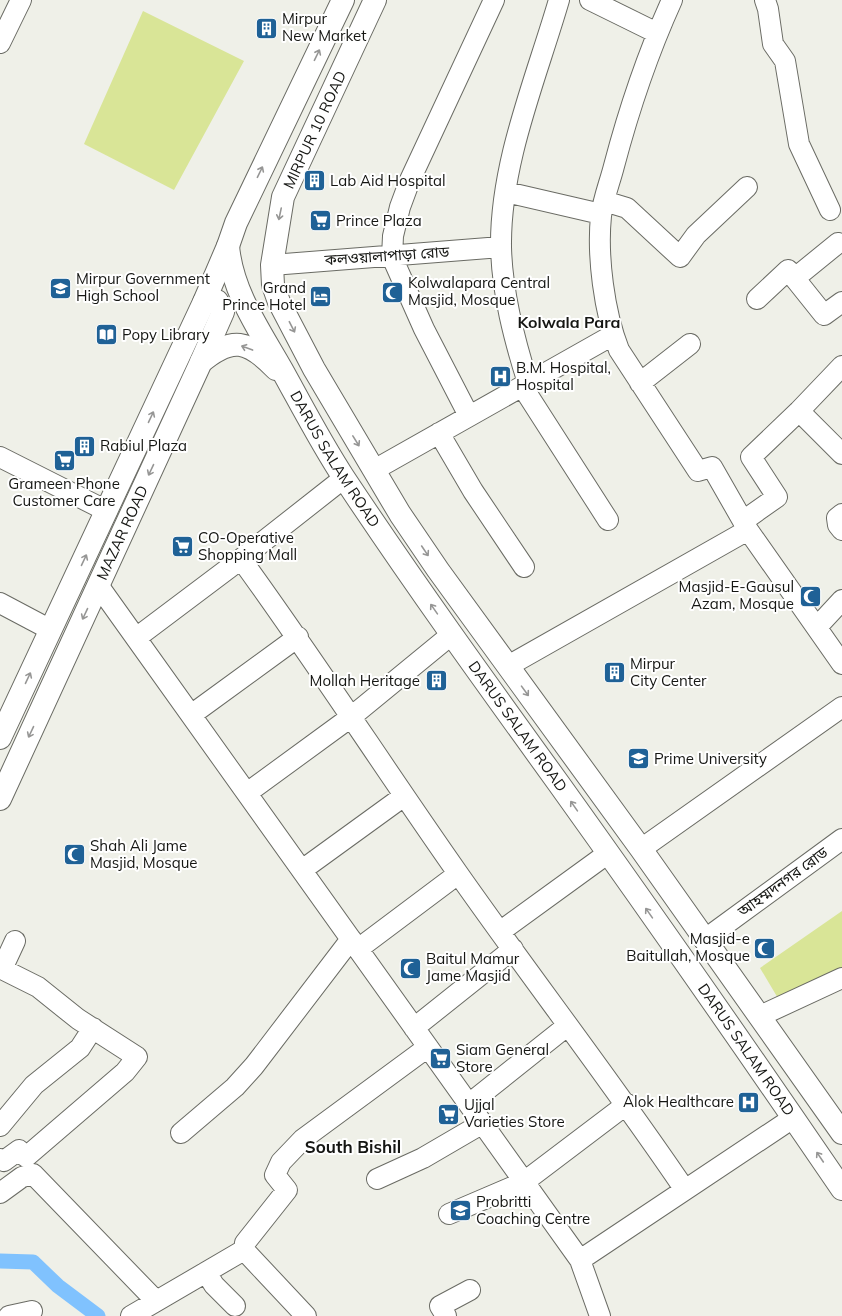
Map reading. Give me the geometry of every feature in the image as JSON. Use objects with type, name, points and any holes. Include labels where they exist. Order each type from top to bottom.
[{"type":"main road","name":"MIRPUR 10 ROAD","points":[[228,246],[236,223],[343,0]]},
{"type":"main road","name":"MIRPUR 10 ROAD","points":[[272,265],[283,197],[375,0]]},
{"type":"main road","name":"MAZAR ROAD","points":[[0,738],[204,302],[228,246]]},
{"type":"main road","name":"DARUS SALAM ROAD","points":[[228,246],[229,264],[235,283],[288,381],[344,478],[451,635],[612,861],[842,1189]]},
{"type":"main road","name":"DARUS SALAM ROAD","points":[[272,265],[273,285],[279,302],[314,369],[421,545],[760,1016],[842,1133]]},
{"type":"main road","points":[[201,362],[222,312],[217,301],[211,300],[204,302]]},
{"type":"main road","name":"MAZAR ROAD","points":[[0,799],[201,362],[214,351],[227,345],[248,347],[268,360],[288,381]]},
{"type":"main road","points":[[107,511],[128,521]]},
{"type":"main road","points":[[612,861],[636,843]]},
{"type":"street","points":[[0,43],[21,0]]},
{"type":"street","points":[[469,416],[424,329],[392,257],[393,236],[400,207],[410,180],[494,0]]},
{"type":"street","points":[[559,0],[542,62],[522,119],[506,192],[501,247],[506,299],[525,384],[608,520]]},
{"type":"street","points":[[590,0],[657,33]]},
{"type":"street","points":[[672,0],[657,33],[619,145],[603,207],[600,233],[602,271],[613,335],[619,350],[698,471],[712,467],[746,526],[842,664]]},
{"type":"street","points":[[765,0],[768,9],[773,44],[785,61],[799,144],[830,210]]},
{"type":"street","points":[[506,192],[603,207],[627,208],[680,257],[696,235],[747,187]]},
{"type":"street","points":[[795,278],[838,243]]},
{"type":"street","name":"কলওয়ালাপাড়া রোড","points":[[272,265],[392,257],[501,247]]},
{"type":"street","points":[[757,299],[788,270],[824,315],[842,302]]},
{"type":"street","points":[[374,470],[613,335]]},
{"type":"street","points":[[640,383],[690,344]]},
{"type":"street","points":[[508,666],[746,526],[777,496],[751,457],[800,411],[842,366]]},
{"type":"street","points":[[800,411],[842,454]]},
{"type":"street","points":[[439,433],[473,491],[524,567]]},
{"type":"street","points":[[0,457],[107,511]]},
{"type":"street","points":[[136,638],[241,559],[344,478]]},
{"type":"street","points":[[842,514],[837,518],[838,525],[842,530]]},
{"type":"street","points":[[241,559],[298,637],[458,874],[501,931],[567,1026],[627,1104],[685,1190]]},
{"type":"street","points":[[98,585],[580,1260],[595,1315]]},
{"type":"street","points":[[817,627],[842,600]]},
{"type":"street","points":[[0,603],[51,630]]},
{"type":"street","points":[[247,793],[351,717],[451,635]]},
{"type":"street","points":[[191,715],[298,637]]},
{"type":"street","points":[[636,843],[842,707]]},
{"type":"street","points":[[302,870],[404,796]]},
{"type":"street","name":"আহম্মদনগর রোড","points":[[704,940],[842,838]]},
{"type":"street","points":[[501,931],[612,861]]},
{"type":"street","points":[[181,1133],[235,1087],[354,944],[458,874]]},
{"type":"street","points":[[0,1159],[4,1161],[19,1150],[26,1157],[125,1072],[137,1058],[78,1019],[38,987],[2,969],[15,941]]},
{"type":"street","points":[[414,1028],[513,949]]},
{"type":"street","points":[[760,1016],[842,978]]},
{"type":"street","points":[[469,1104],[567,1026]]},
{"type":"street","points":[[0,1126],[34,1085],[80,1048],[93,1028]]},
{"type":"street","points":[[244,1250],[245,1243],[287,1190],[275,1175],[281,1162],[302,1139],[428,1046]]},
{"type":"street","points":[[449,1214],[524,1182],[627,1104]]},
{"type":"street","points":[[580,1260],[793,1118]]},
{"type":"street","points":[[377,1179],[423,1158],[483,1124]]},
{"type":"street","points":[[0,1193],[22,1177],[33,1174],[156,1301]]},
{"type":"street","points":[[130,1316],[244,1250]]},
{"type":"street","points":[[244,1250],[306,1316]]},
{"type":"street","points":[[206,1272],[214,1285],[235,1306]]},
{"type":"street","points":[[446,1316],[440,1306],[470,1290]]},
{"type":"street","points":[[9,1316],[32,1311]]},
{"type":"green space","points":[[143,11],[244,61],[174,190],[84,144]]},
{"type":"green space","points":[[842,911],[842,973],[782,1005],[760,968]]},
{"type":"waterway","points":[[0,1261],[33,1262],[58,1286],[98,1316]]},
{"type":"place","name":"Mirpur New Market","points":[[266,28]]},
{"type":"place","name":"Lab Aid Hospital","points":[[314,181]]},
{"type":"place","name":"Prince Plaza","points":[[320,221]]},
{"type":"place","name":"Mirpur Government High School","points":[[61,288]]},
{"type":"place","name":"Kolwalapara Central Masjid, Mosque","points":[[392,292]]},
{"type":"place","name":"Grand Prince Hotel","points":[[321,297]]},
{"type":"place","name":"Popy Library","points":[[106,335]]},
{"type":"place","name":"B.M. Hospital, Hospital","points":[[501,377]]},
{"type":"place","name":"Rabiul Plaza","points":[[85,446]]},
{"type":"place","name":"Grameen Phone Customer Care","points":[[64,461]]},
{"type":"place","name":"CO-Operative Shopping Mall","points":[[183,547]]},
{"type":"place","name":"Masjid-E-Gausul Azam, Mosque","points":[[810,596]]},
{"type":"place","name":"Mirpur City Center","points":[[614,673]]},
{"type":"place","name":"Mollah Heritage","points":[[436,681]]},
{"type":"place","name":"Prime University","points":[[639,759]]},
{"type":"place","name":"Shah Ali Jame Masjid, Mosque","points":[[74,855]]},
{"type":"place","name":"Masjid-e Baitullah, Mosque","points":[[765,948]]},
{"type":"place","name":"Baitul Mamur Jame Masjid","points":[[411,968]]},
{"type":"place","name":"Siam General Store","points":[[441,1059]]},
{"type":"place","name":"Alok Healthcare","points":[[749,1102]]},
{"type":"place","name":"Ujjal Varieties Store","points":[[448,1114]]},
{"type":"place","name":"Probritti Coaching Centre","points":[[461,1211]]},
{"type":"district","name":"Kolwala Para","points":[[569,322]]},
{"type":"district","name":"South Bishil","points":[[353,1147]]}]
